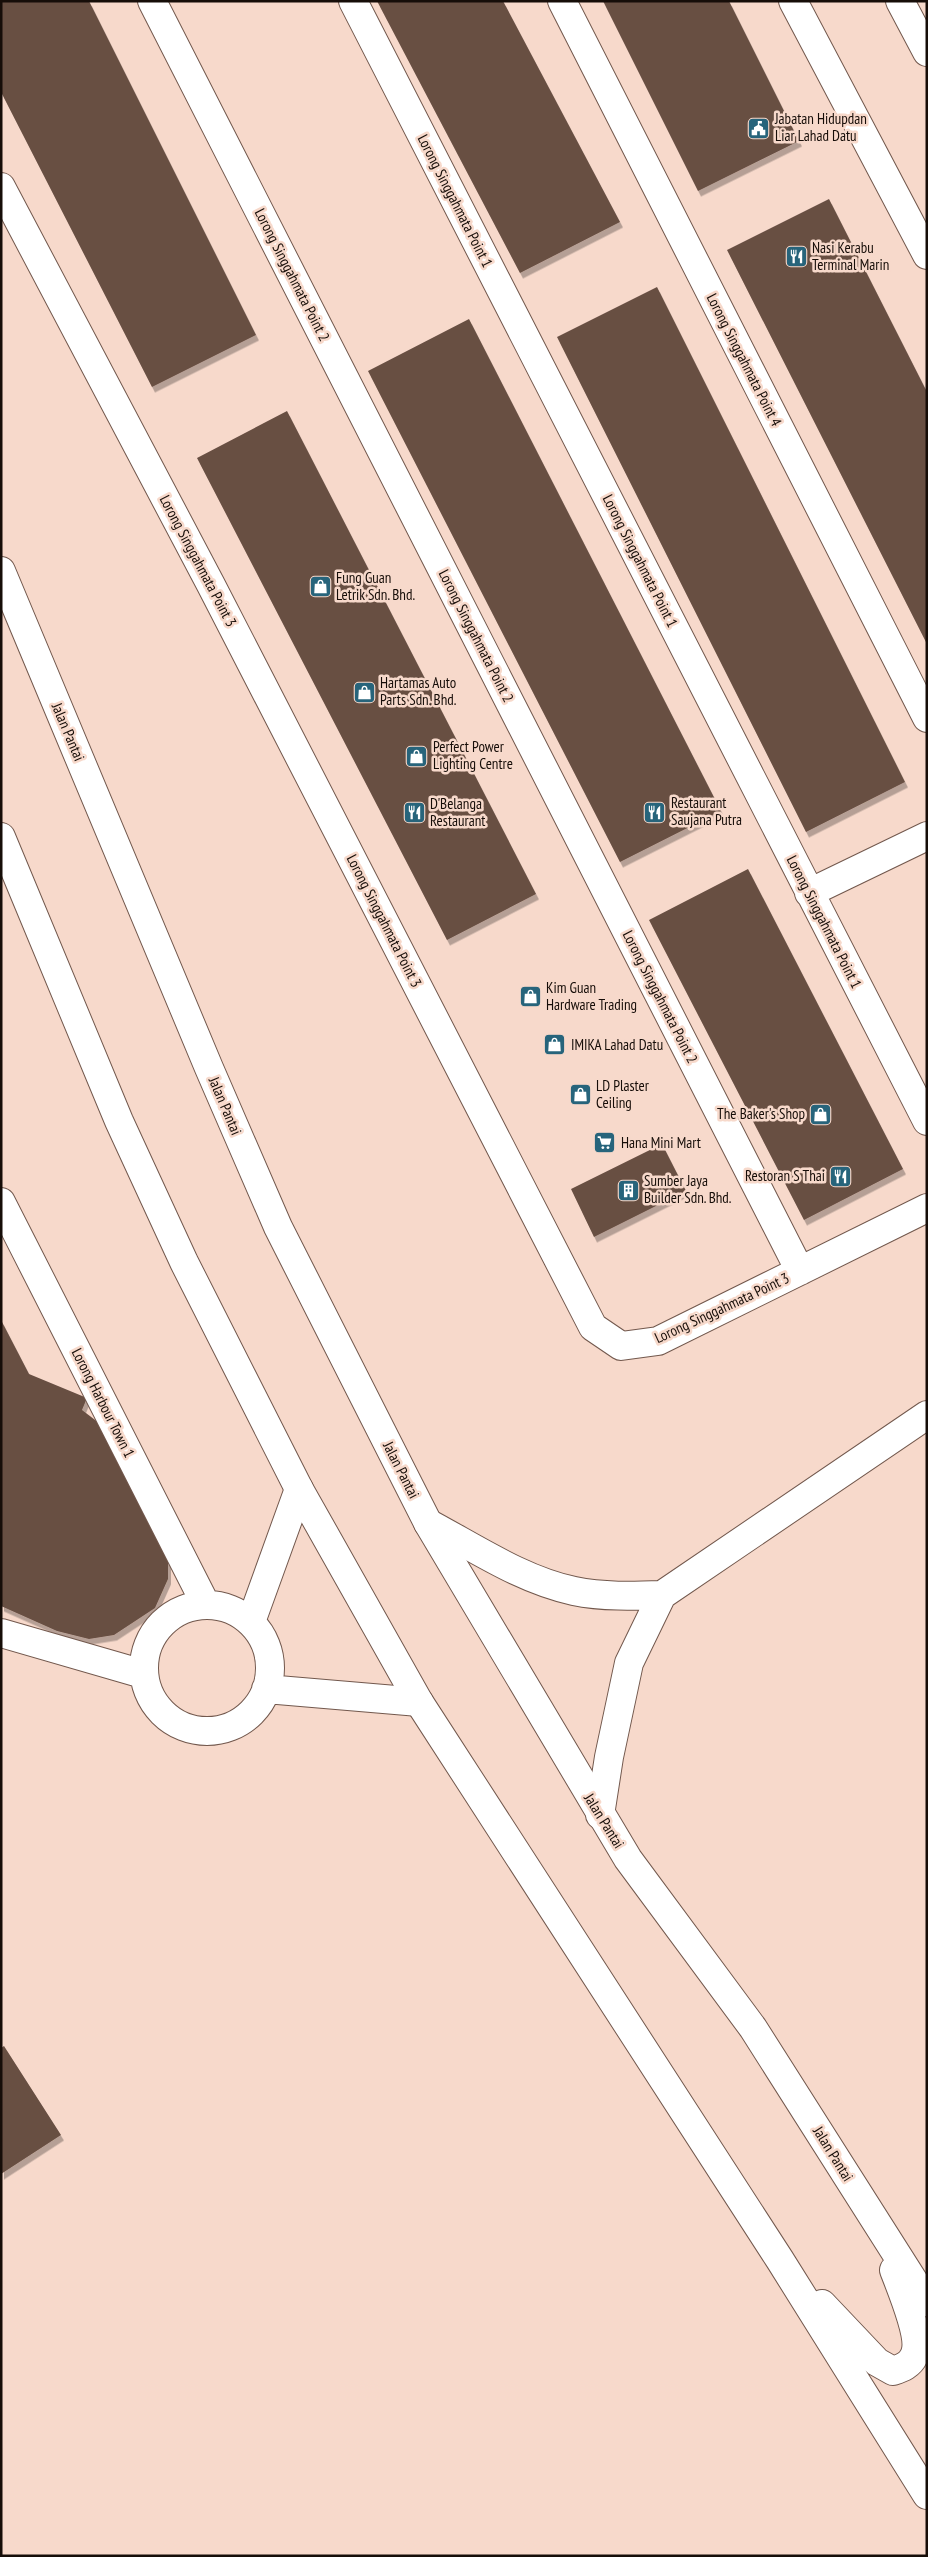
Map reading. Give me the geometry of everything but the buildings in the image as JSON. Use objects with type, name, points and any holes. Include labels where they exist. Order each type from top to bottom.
[{"type":"street","name":"Lorong Singgahmata Point 2","points":[[152,1],[800,1270]]},
{"type":"street","name":"Lorong Singgahmata Point 1","points":[[353,1],[927,1121]]},
{"type":"street","name":"Lorong Singgahmata Point 4","points":[[562,1],[927,718]]},
{"type":"street","points":[[793,1],[927,255]]},
{"type":"street","points":[[900,1],[927,52]]},
{"type":"street","name":"Lorong Singgahmata Point 3","points":[[1,187],[215,593],[593,1327],[621,1346],[658,1341],[927,1208]]},
{"type":"street","name":"Jalan Pantai","points":[[1,571],[205,1059],[278,1227],[428,1523],[600,1815],[628,1859],[753,2028],[927,2302]]},
{"type":"street","points":[[809,893],[927,836]]},
{"type":"street","points":[[1,837],[123,1130],[184,1262],[300,1489],[419,1702],[780,2260],[927,2495]]},
{"type":"street","name":"Lorong Harbour Town 1","points":[[1,1202],[206,1604]]},
{"type":"street","points":[[600,1815],[609,1757],[630,1663],[662,1595],[927,1415]]},
{"type":"street","points":[[251,1622],[300,1489]]},
{"type":"street","points":[[428,1523],[528,1576],[574,1591],[621,1596],[662,1595]]},
{"type":"street","points":[[206,1604],[222,1606],[238,1612],[251,1622],[262,1637],[269,1653],[270,1672],[266,1689],[256,1708],[240,1722],[221,1730],[199,1731],[179,1725],[162,1713],[149,1694],[144,1674],[145,1653],[153,1634],[167,1618],[186,1608],[206,1604]]},
{"type":"street","points":[[1,1633],[144,1674]]},
{"type":"street","points":[[266,1689],[419,1702]]},
{"type":"street","points":[[780,2260],[876,2362],[893,2371],[906,2367],[915,2356],[916,2343],[898,2281],[870,2214]]},
{"type":"place","name":"Jabatan Hidupdan Liar Lahad Datu","points":[[759,128]]},
{"type":"place","name":"Nasi Kerabu Terminal Marin","points":[[796,257]]},
{"type":"place","name":"Fung Guan Letrik Sdn. Bhd.","points":[[320,587]]},
{"type":"place","name":"Hartamas Auto Parts Sdn. Bhd.","points":[[364,692]]},
{"type":"place","name":"Perfect Power Lighting Centre","points":[[417,756]]},
{"type":"place","name":"Restaurant Saujana Putra","points":[[655,812]]},
{"type":"place","name":"D'Belanga Restaurant","points":[[414,813]]},
{"type":"place","name":"Kim Guan Hardware Trading","points":[[530,997]]},
{"type":"place","name":"IMIKA Lahad Datu","points":[[555,1045]]},
{"type":"place","name":"LD Plaster Ceiling","points":[[580,1095]]},
{"type":"place","name":"The Baker's Shop","points":[[821,1114]]},
{"type":"place","name":"Hana Mini Mart","points":[[605,1143]]},
{"type":"place","name":"Restoran S Thai","points":[[841,1176]]},
{"type":"place","name":"Sumber Jaya Builder Sdn. Bhd.","points":[[628,1190]]}]
